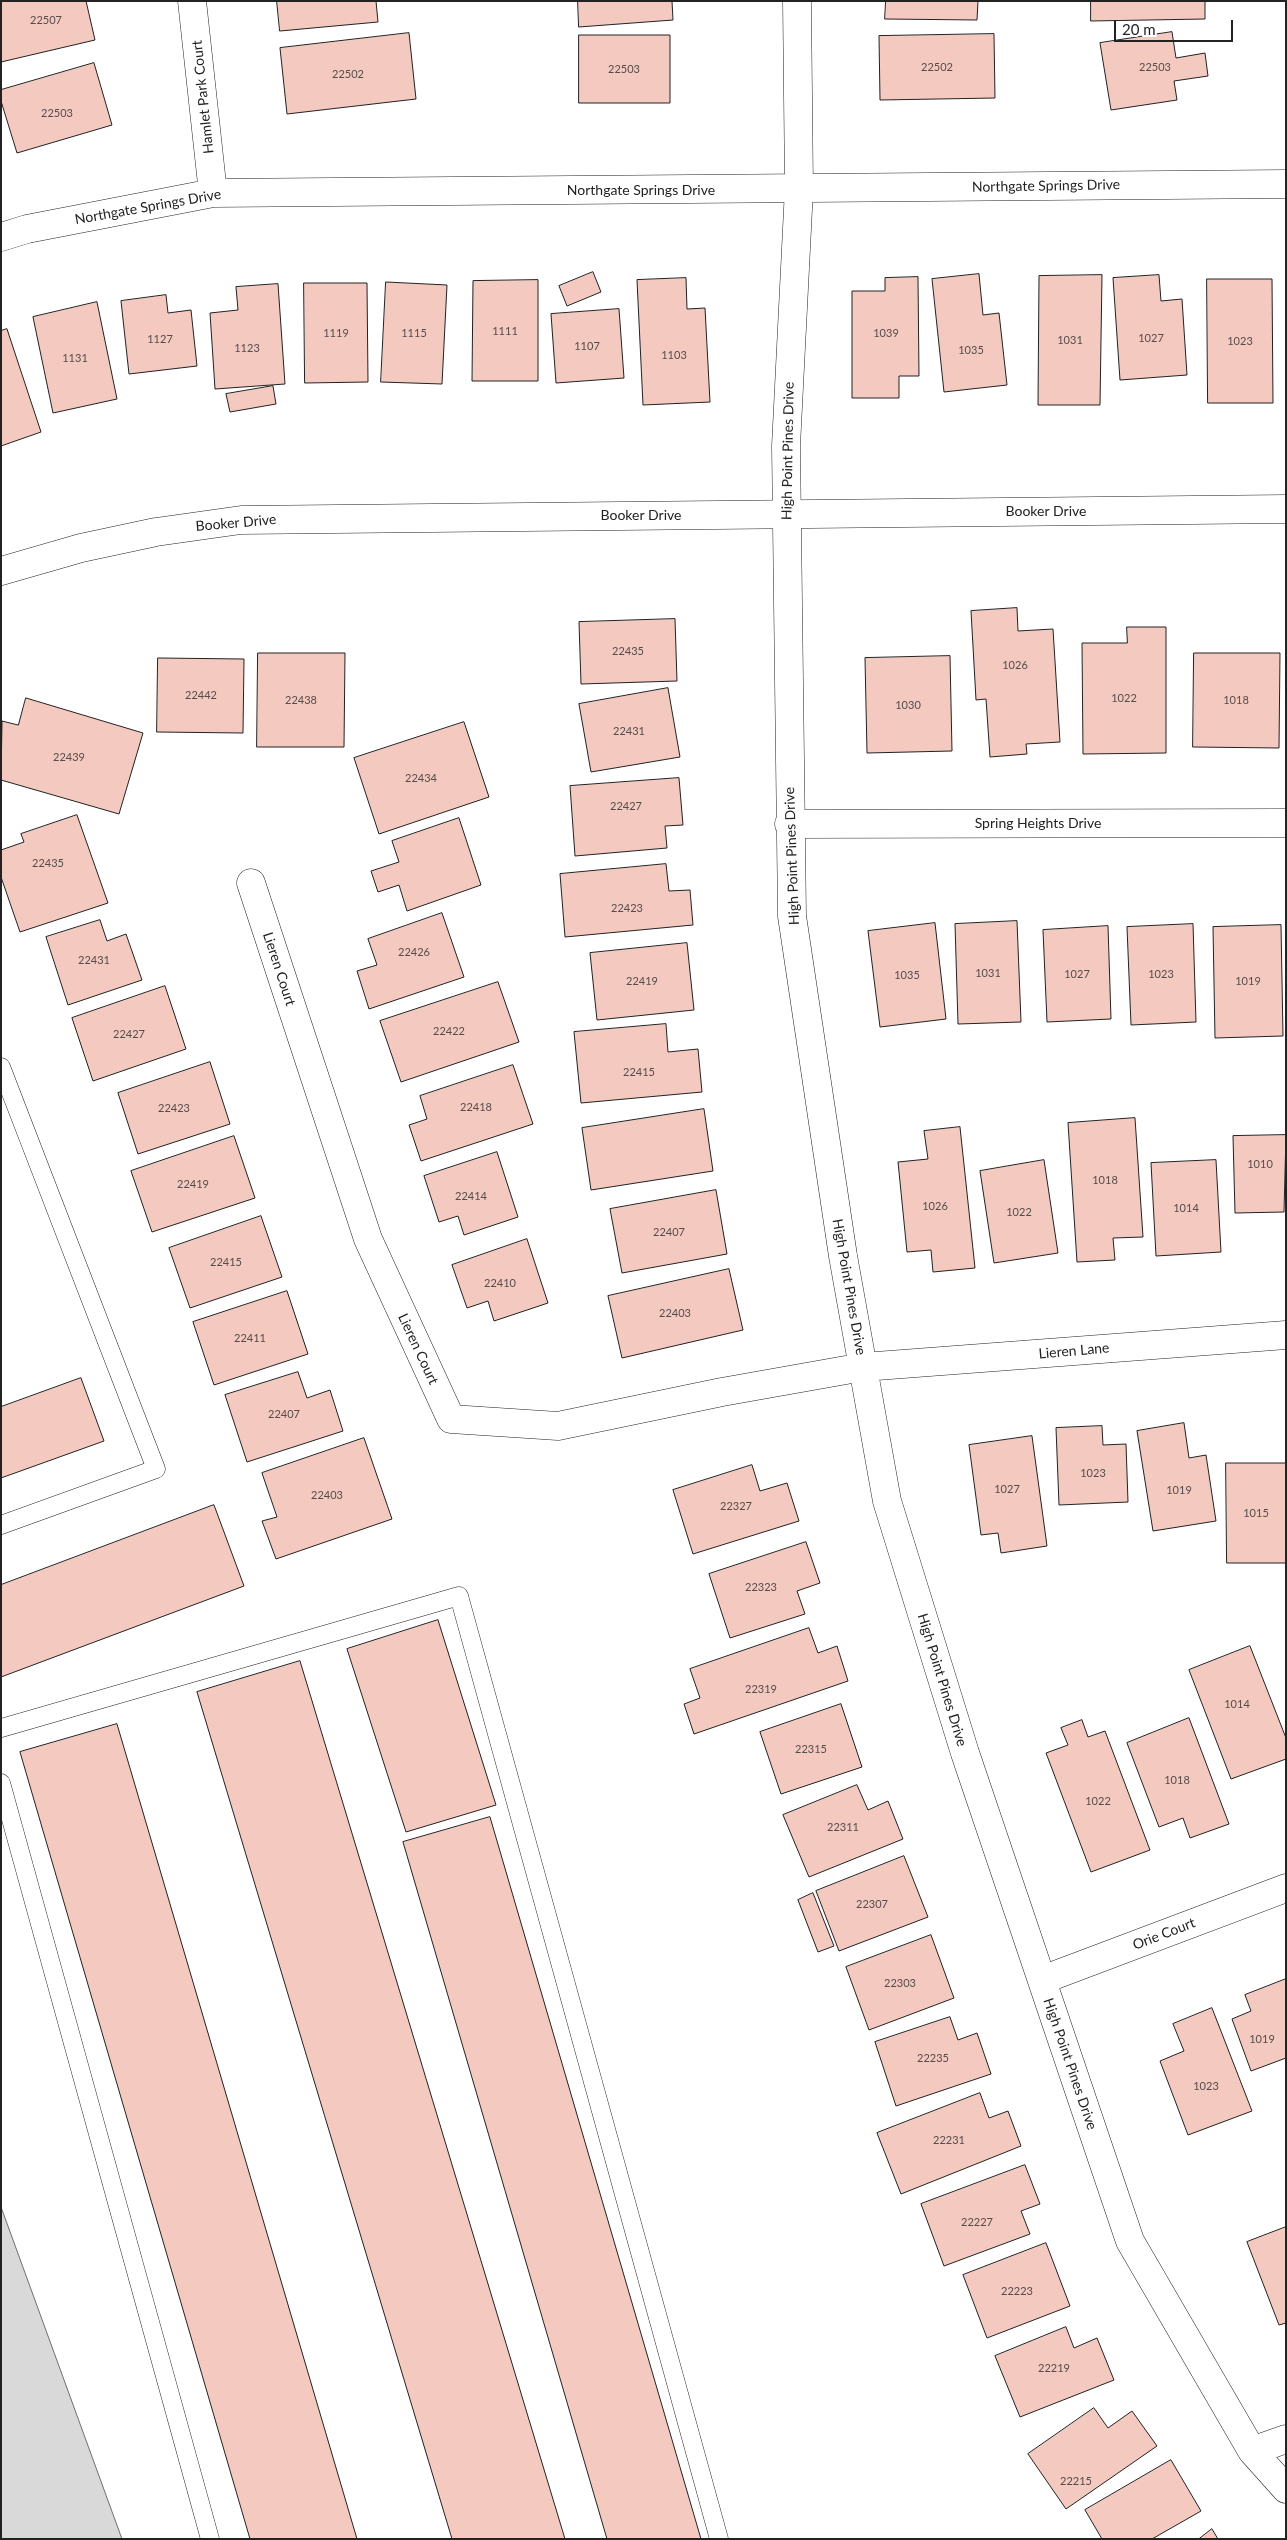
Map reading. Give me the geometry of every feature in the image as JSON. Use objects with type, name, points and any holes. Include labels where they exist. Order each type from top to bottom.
[{"type":"street","name":"Hamlet Park Court","points":[[192,1],[213,193]]},
{"type":"street","name":"High Point Pines Drive","points":[[797,1],[799,189],[786,446],[792,916],[844,1256],[887,1501],[965,1753],[1130,2241],[1252,2451],[1286,2489]]},
{"type":"street","name":"Northgate Springs Drive","points":[[1,237],[27,229],[213,193],[1286,184]]},
{"type":"street","name":"Booker Drive","points":[[1,571],[81,548],[156,532],[241,520],[1286,509]]},
{"type":"street","name":"Spring Heights Drive","points":[[790,824],[1286,822]]},
{"type":"street","name":"Lieren Court","points":[[251,883],[368,1239],[451,1419],[558,1426],[722,1392],[863,1367]]},
{"type":"street","name":"Lieren Lane","points":[[863,1367],[1286,1336]]},
{"type":"street","name":"Orie Court","points":[[1042,1980],[1286,1888]]},
{"type":"street","points":[[1252,2451],[1286,2439]]},
{"type":"lane","points":[[1,1067],[156,1469],[1,1525]]},
{"type":"lane","points":[[1,1728],[459,1596],[719,2539]]},
{"type":"lane","points":[[1,1783],[210,2539]]},
{"type":"shaded area","points":[[1,2207],[122,2539],[1,2539]]},
{"type":"building","points":[[1,1],[86,1],[95,40],[1,62]]},
{"type":"building","points":[[277,1],[376,1],[378,22],[280,31]]},
{"type":"building","points":[[578,1],[672,1],[673,20],[579,27]]},
{"type":"building","points":[[886,1],[978,1],[977,20],[885,19]]},
{"type":"building","points":[[1091,1],[1205,1],[1205,19],[1091,21]]},
{"type":"building","points":[[1172,32],[1176,58],[1205,53],[1208,76],[1174,81],[1177,100],[1111,110],[1100,43]]},
{"type":"building","points":[[409,33],[416,99],[287,114],[280,48]]},
{"type":"building","points":[[994,34],[995,98],[880,100],[879,36]]},
{"type":"building","points":[[579,35],[670,35],[670,103],[579,103]]},
{"type":"building","points":[[94,63],[112,125],[17,153],[1,101],[1,90]]},
{"type":"building","points":[[593,272],[601,292],[567,306],[559,286]]},
{"type":"building","points":[[979,274],[983,315],[999,313],[1007,385],[944,392],[932,279]]},
{"type":"building","points":[[1102,275],[1100,405],[1038,405],[1039,276]]},
{"type":"building","points":[[1159,275],[1161,301],[1182,299],[1187,375],[1120,380],[1113,278]]},
{"type":"building","points":[[918,277],[919,376],[899,376],[899,398],[852,398],[852,291],[885,291],[885,278]]},
{"type":"building","points":[[686,278],[687,309],[705,308],[710,402],[643,405],[637,280]]},
{"type":"building","points":[[1207,279],[1272,279],[1273,403],[1208,403]]},
{"type":"building","points":[[538,280],[538,381],[472,381],[473,281]]},
{"type":"building","points":[[386,282],[447,285],[442,384],[381,382]]},
{"type":"building","points":[[304,283],[367,283],[368,382],[305,383]]},
{"type":"building","points":[[278,284],[285,384],[215,389],[210,313],[238,310],[236,287]]},
{"type":"building","points":[[166,295],[168,313],[191,310],[197,366],[129,374],[121,301]]},
{"type":"building","points":[[97,302],[117,399],[53,413],[33,317]]},
{"type":"building","points":[[619,309],[624,378],[556,383],[551,314]]},
{"type":"building","points":[[7,329],[41,432],[1,446],[1,331]]},
{"type":"building","points":[[273,386],[276,404],[230,412],[226,394]]},
{"type":"building","points":[[1017,608],[1018,631],[1053,629],[1060,742],[1026,744],[1027,754],[990,757],[986,699],[976,700],[971,611]]},
{"type":"building","points":[[675,619],[677,681],[581,684],[579,622]]},
{"type":"building","points":[[1127,627],[1166,627],[1166,753],[1083,754],[1082,643],[1127,643]]},
{"type":"building","points":[[258,653],[345,653],[344,747],[257,747]]},
{"type":"building","points":[[1194,653],[1280,653],[1279,748],[1193,747]]},
{"type":"building","points":[[950,656],[952,751],[867,753],[865,658]]},
{"type":"building","points":[[158,658],[244,659],[243,733],[157,732]]},
{"type":"building","points":[[668,688],[680,757],[591,772],[579,704]]},
{"type":"building","points":[[26,698],[143,733],[119,814],[1,780],[2,721],[18,725]]},
{"type":"building","points":[[464,722],[489,797],[379,834],[354,758]]},
{"type":"building","points":[[679,778],[683,825],[665,826],[667,848],[575,856],[570,786]]},
{"type":"building","points":[[77,815],[108,903],[20,932],[1,877],[1,850],[24,842],[21,834]]},
{"type":"building","points":[[459,818],[481,885],[407,911],[399,885],[378,892],[371,871],[399,862],[392,841]]},
{"type":"building","points":[[666,864],[669,891],[690,890],[693,925],[565,937],[560,874]]},
{"type":"building","points":[[442,913],[464,977],[369,1009],[357,971],[377,965],[368,939]]},
{"type":"building","points":[[100,920],[107,941],[126,934],[142,980],[68,1005],[46,937]]},
{"type":"building","points":[[1017,921],[1021,1022],[958,1024],[955,924]]},
{"type":"building","points":[[935,923],[946,1019],[880,1027],[868,931]]},
{"type":"building","points":[[1193,924],[1196,1022],[1131,1025],[1127,927]]},
{"type":"building","points":[[1281,925],[1283,1036],[1215,1038],[1213,927]]},
{"type":"building","points":[[1108,926],[1111,1019],[1047,1022],[1043,930]]},
{"type":"building","points":[[687,943],[694,1010],[597,1020],[590,953]]},
{"type":"building","points":[[498,982],[519,1042],[401,1082],[380,1021]]},
{"type":"building","points":[[165,986],[186,1049],[93,1081],[72,1018]]},
{"type":"building","points":[[666,1024],[668,1052],[698,1049],[702,1092],[581,1103],[574,1032]]},
{"type":"building","points":[[210,1062],[230,1124],[138,1154],[118,1093]]},
{"type":"building","points":[[513,1065],[533,1124],[421,1161],[409,1125],[427,1119],[420,1096]]},
{"type":"building","points":[[704,1109],[713,1171],[591,1190],[582,1128]]},
{"type":"building","points":[[1135,1118],[1143,1237],[1113,1238],[1115,1260],[1077,1262],[1068,1123]]},
{"type":"building","points":[[960,1127],[975,1268],[933,1272],[931,1250],[907,1252],[898,1162],[928,1159],[924,1131]]},
{"type":"building","points":[[1286,1135],[1284,1212],[1235,1213],[1233,1136]]},
{"type":"building","points":[[234,1136],[255,1198],[152,1232],[131,1171]]},
{"type":"building","points":[[497,1152],[518,1217],[464,1235],[458,1216],[439,1222],[424,1176]]},
{"type":"building","points":[[1044,1160],[1058,1253],[994,1263],[980,1171]]},
{"type":"building","points":[[1216,1160],[1221,1252],[1156,1256],[1151,1163]]},
{"type":"building","points":[[716,1190],[727,1254],[622,1273],[610,1209]]},
{"type":"building","points":[[261,1216],[282,1277],[190,1308],[169,1248]]},
{"type":"building","points":[[527,1239],[548,1303],[494,1321],[488,1301],[467,1308],[452,1265]]},
{"type":"building","points":[[729,1269],[743,1330],[622,1358],[608,1296]]},
{"type":"building","points":[[287,1291],[308,1354],[214,1385],[193,1322]]},
{"type":"building","points":[[298,1372],[307,1398],[330,1390],[343,1431],[247,1462],[225,1395]]},
{"type":"building","points":[[81,1378],[104,1441],[1,1478],[1,1407]]},
{"type":"building","points":[[1184,1423],[1189,1458],[1206,1455],[1216,1521],[1153,1531],[1137,1431]]},
{"type":"building","points":[[1102,1426],[1103,1445],[1126,1444],[1128,1502],[1059,1505],[1056,1428]]},
{"type":"building","points":[[1032,1436],[1047,1546],[1001,1553],[998,1533],[981,1535],[969,1445]]},
{"type":"building","points":[[364,1438],[392,1519],[276,1559],[262,1521],[277,1517],[262,1473]]},
{"type":"building","points":[[1226,1463],[1286,1463],[1286,1563],[1227,1563]]},
{"type":"building","points":[[752,1465],[760,1491],[787,1483],[799,1521],[693,1554],[673,1490]]},
{"type":"building","points":[[214,1505],[244,1586],[1,1677],[1,1585]]},
{"type":"building","points":[[806,1542],[820,1583],[797,1591],[805,1614],[730,1638],[709,1574]]},
{"type":"building","points":[[438,1620],[496,1805],[406,1832],[347,1649]]},
{"type":"building","points":[[809,1628],[818,1653],[837,1646],[848,1681],[694,1734],[684,1704],[700,1698],[690,1669]]},
{"type":"building","points":[[1250,1646],[1286,1738],[1286,1759],[1231,1779],[1189,1670]]},
{"type":"building","points":[[300,1661],[565,2539],[452,2539],[197,1692]]},
{"type":"building","points":[[841,1704],[862,1767],[781,1794],[760,1732]]},
{"type":"building","points":[[1189,1718],[1229,1824],[1190,1838],[1183,1818],[1159,1827],[1127,1743]]},
{"type":"building","points":[[1082,1720],[1088,1737],[1105,1731],[1150,1850],[1091,1872],[1046,1753],[1068,1745],[1061,1728]]},
{"type":"building","points":[[117,1724],[357,2539],[250,2539],[20,1752]]},
{"type":"building","points":[[857,1785],[868,1810],[888,1801],[903,1839],[809,1877],[783,1815]]},
{"type":"building","points":[[490,1817],[701,2539],[607,2539],[403,1842]]},
{"type":"building","points":[[904,1856],[928,1917],[839,1951],[816,1891]]},
{"type":"building","points":[[813,1893],[834,1946],[818,1952],[798,1900]]},
{"type":"building","points":[[931,1935],[954,1998],[869,2030],[846,1967]]},
{"type":"building","points":[[1286,1979],[1286,2058],[1251,2071],[1232,2019],[1251,2011],[1245,1995]]},
{"type":"building","points":[[1212,2008],[1252,2111],[1188,2135],[1160,2061],[1184,2051],[1173,2024]]},
{"type":"building","points":[[950,2017],[958,2040],[977,2033],[991,2074],[896,2106],[875,2042]]},
{"type":"building","points":[[980,2093],[989,2118],[1008,2111],[1021,2146],[901,2194],[877,2133]]},
{"type":"building","points":[[1025,2165],[1040,2204],[1021,2211],[1030,2234],[944,2266],[921,2204]]},
{"type":"building","points":[[1286,2227],[1286,2323],[1279,2325],[1247,2242]]},
{"type":"building","points":[[1046,2243],[1070,2306],[987,2338],[963,2275]]},
{"type":"building","points":[[1066,2327],[1074,2348],[1097,2338],[1114,2380],[1020,2417],[995,2356]]},
{"type":"building","points":[[1094,2408],[1108,2428],[1132,2411],[1157,2446],[1066,2509],[1028,2454]]},
{"type":"building","points":[[1171,2460],[1201,2511],[1152,2539],[1102,2539],[1085,2510]]},
{"type":"building","points":[[1212,2529],[1218,2539],[1199,2539]]}]
